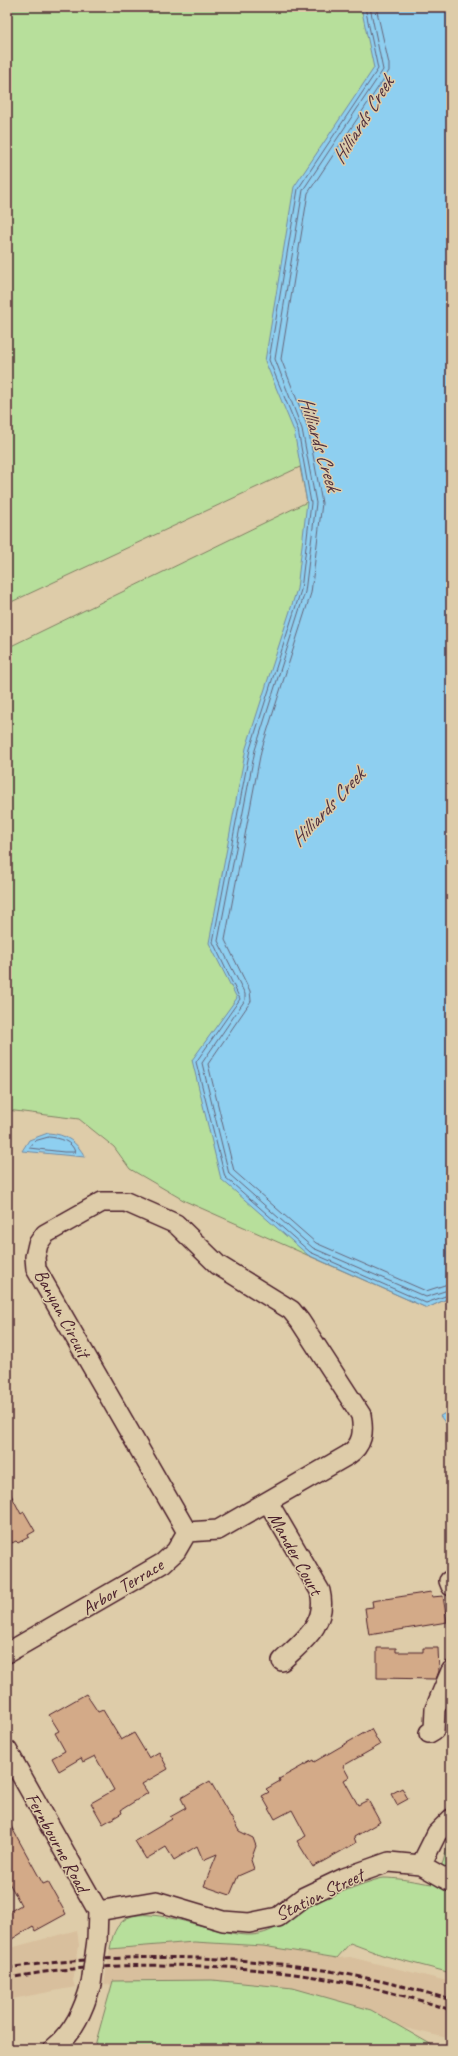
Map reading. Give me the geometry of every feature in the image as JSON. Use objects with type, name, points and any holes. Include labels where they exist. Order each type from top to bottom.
[{"type":"street","name":"Banyan Circuit","points":[[187,1532],[36,1270],[35,1257],[38,1244],[45,1234],[102,1202],[114,1200],[126,1202],[176,1224],[218,1265],[291,1310],[300,1321],[361,1415],[363,1428],[362,1438],[352,1452],[268,1502]]},
{"type":"street","points":[[187,1532],[218,1530],[268,1502]]},
{"type":"street","name":"Mander Court","points":[[268,1502],[320,1591],[323,1603],[320,1618],[310,1635],[282,1661]]},
{"type":"street","name":"Arbor Terrace","points":[[7,1653],[163,1563],[176,1551],[187,1532]]},
{"type":"street","points":[[429,1733],[434,1730],[435,1709],[451,1670]]},
{"type":"street","name":"Fernbourne Road","points":[[8,1753],[98,1911]]},
{"type":"street","points":[[451,1819],[437,1833],[421,1865],[451,1882]]},
{"type":"street","name":"Station Street","points":[[98,1911],[156,1901],[223,1922],[249,1923],[278,1917],[304,1897],[344,1878],[389,1862],[421,1865]]},
{"type":"street","points":[[53,2049],[64,2040],[84,2008],[91,1984],[97,1940],[98,1911]]},
{"type":"shaded area","points":[[77,1930],[79,1946],[73,1981],[75,1987],[7,2000],[7,1947],[14,1947]]},
{"type":"shaded area","points":[[194,1942],[263,1946],[337,1958],[350,1957],[451,1982],[451,2039],[297,2002],[225,1992],[104,1984],[110,1949]]},
{"type":"green space","points":[[7,7],[451,7],[451,1297],[427,1308],[185,1201],[130,1169],[114,1147],[79,1119],[7,1110],[7,648],[307,502],[300,467],[7,604]]},
{"type":"green space","points":[[451,1833],[451,1973],[382,1955],[350,1943],[337,1958],[263,1946],[194,1942],[110,1949],[113,1936],[120,1924],[127,1918],[138,1915],[168,1917],[218,1930],[246,1935],[256,1935],[272,1930],[307,1906],[346,1890],[379,1879],[396,1879],[432,1884],[443,1862]]},
{"type":"green space","points":[[212,1980],[293,1988],[371,2010],[439,2049],[246,2049],[227,2043],[230,2049],[94,2049],[113,1981]]},
{"type":"water","name":"Hilliards Creek","points":[[361,7],[451,7],[451,1297],[427,1308],[308,1255],[221,1179],[192,1060],[237,998],[209,943],[246,748],[297,589],[307,502],[294,431],[265,361],[294,187],[374,68]]},
{"type":"water","points":[[48,1133],[66,1137],[75,1143],[85,1157],[22,1151],[29,1140]]},
{"type":"water","points":[[451,1410],[451,1430],[440,1416]]},
{"type":"building","points":[[7,1487],[21,1514],[24,1512],[35,1531],[28,1535],[29,1537],[18,1543],[16,1541],[12,1543],[7,1534]]},
{"type":"building","points":[[431,1592],[432,1597],[443,1596],[447,1622],[369,1635],[365,1608],[373,1607],[372,1601]]},
{"type":"building","points":[[377,1648],[396,1648],[396,1652],[423,1652],[423,1648],[438,1648],[439,1671],[436,1679],[377,1678]]},
{"type":"building","points":[[86,1694],[98,1712],[103,1710],[121,1740],[134,1733],[149,1758],[159,1752],[168,1769],[142,1784],[148,1793],[121,1810],[122,1813],[103,1824],[91,1803],[114,1790],[95,1756],[83,1762],[81,1758],[59,1771],[52,1758],[65,1751],[55,1733],[59,1731],[49,1715]]},
{"type":"building","points":[[371,1729],[380,1745],[343,1766],[349,1777],[344,1780],[358,1805],[368,1800],[380,1822],[354,1837],[356,1843],[313,1867],[297,1841],[306,1836],[292,1810],[275,1819],[262,1796],[269,1792],[266,1789],[280,1781],[279,1779],[313,1760],[314,1762]]},
{"type":"building","points":[[210,1781],[239,1831],[253,1838],[256,1846],[251,1860],[254,1869],[238,1876],[230,1895],[204,1886],[217,1854],[203,1860],[197,1846],[174,1860],[166,1847],[146,1859],[135,1841],[172,1819],[170,1817],[186,1808],[181,1798]]},
{"type":"building","points":[[402,1788],[408,1799],[397,1805],[391,1794]]},
{"type":"building","points":[[7,1819],[43,1884],[48,1882],[66,1914],[35,1931],[33,1926],[7,1942],[7,1913],[21,1905],[7,1879]]},
{"type":"railway","points":[[7,1968],[119,1958],[175,1957],[231,1960],[287,1965],[342,1973],[397,1985],[451,2000]]},
{"type":"railway","points":[[7,1978],[56,1970],[120,1966],[168,1965],[264,1970],[359,1985],[405,1996],[451,2010]]}]
